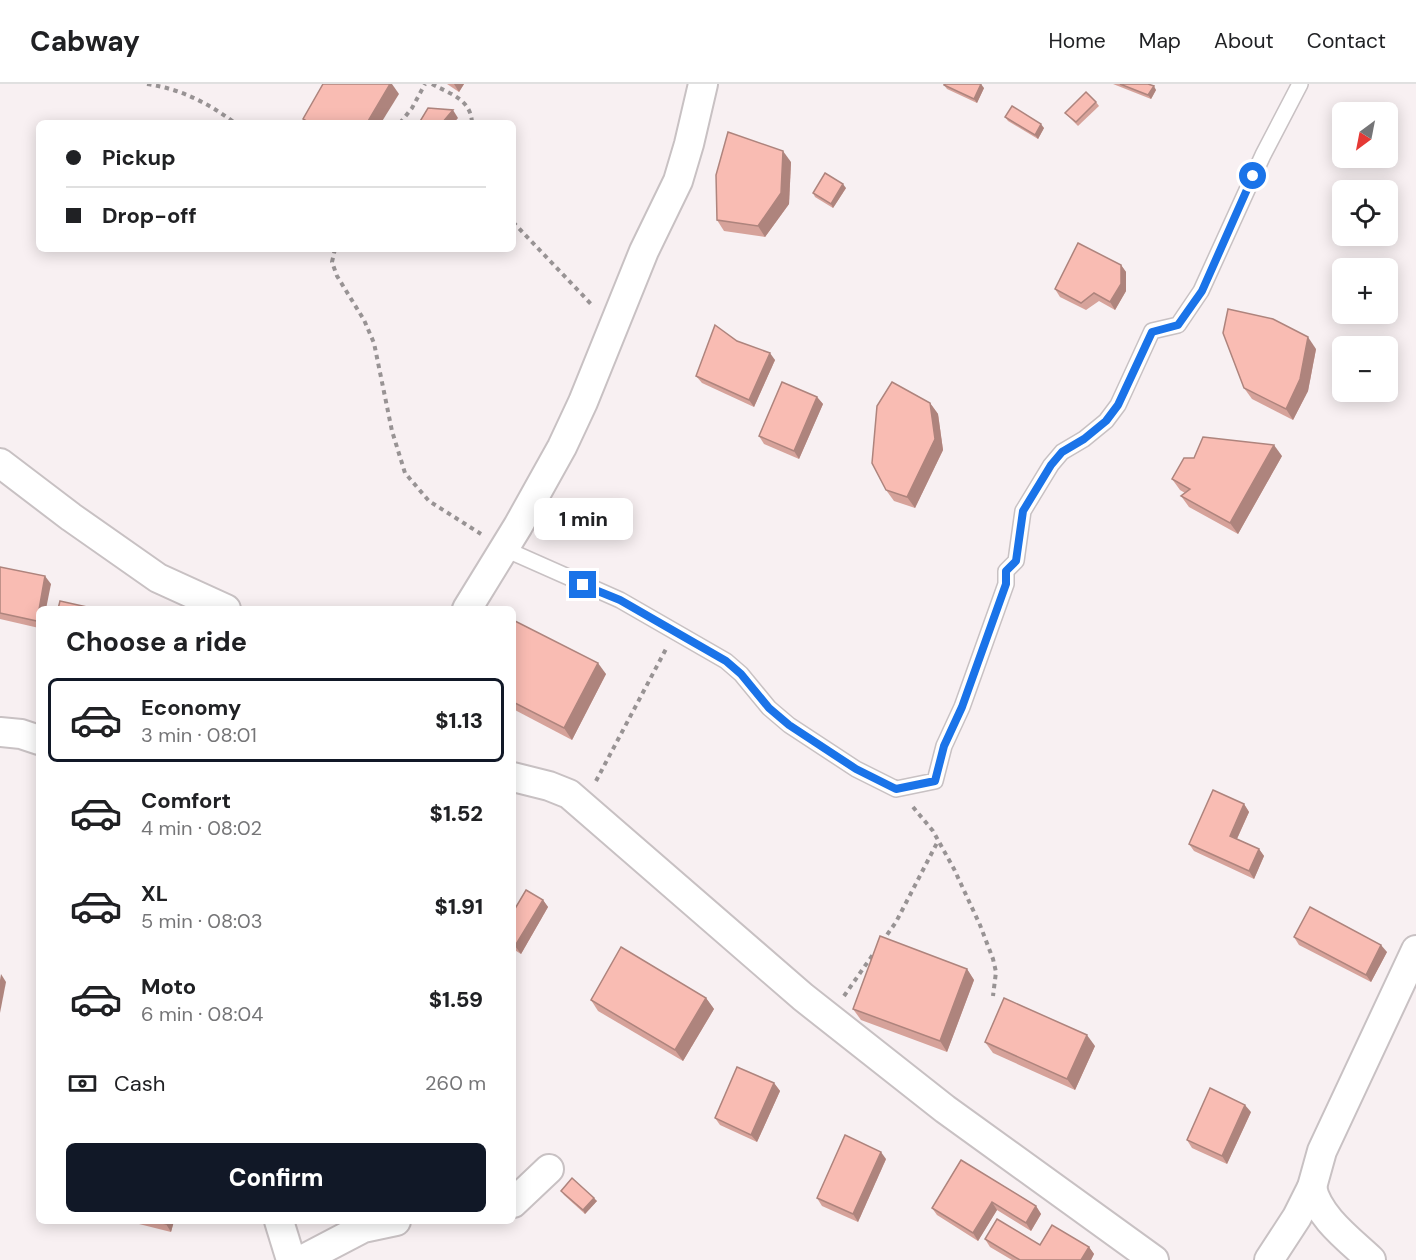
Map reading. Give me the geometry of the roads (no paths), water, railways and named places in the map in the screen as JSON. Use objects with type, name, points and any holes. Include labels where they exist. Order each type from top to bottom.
[{"type":"street","points":[[469,606],[505,549],[562,447],[584,402],[644,251],[678,181],[703,84]]},
{"type":"street","points":[[0,463],[71,517],[158,578],[219,606]]},
{"type":"street","points":[[0,732],[21,734],[36,739]]},
{"type":"street","points":[[516,778],[569,794],[584,805],[803,997],[945,1109],[1154,1260]]},
{"type":"street","points":[[1269,1260],[1297,1217],[1312,1187],[1322,1151],[1416,951]]},
{"type":"street","points":[[516,1200],[549,1169]]},
{"type":"street","points":[[1312,1187],[1316,1199],[1330,1222],[1371,1260]]},
{"type":"street","points":[[280,1224],[291,1260]]},
{"type":"street","points":[[302,1260],[363,1228],[382,1224]]},
{"type":"lane","points":[[505,549],[620,600],[726,661],[741,674],[769,708],[789,725],[856,769],[896,789],[935,781],[944,746],[962,707],[1006,584],[1006,571],[1016,561],[1023,511],[1051,465],[1062,452],[1084,439],[1106,421],[1118,405],[1152,332],[1178,325],[1202,291],[1263,155],[1300,84]]}]
